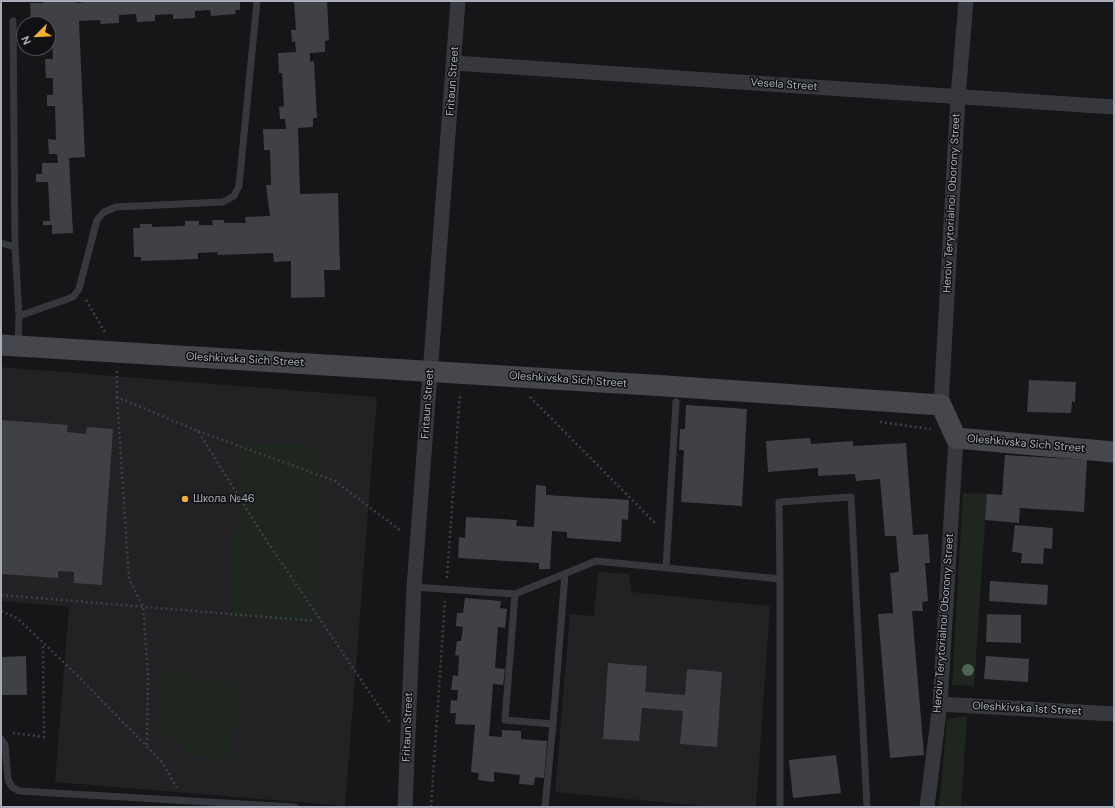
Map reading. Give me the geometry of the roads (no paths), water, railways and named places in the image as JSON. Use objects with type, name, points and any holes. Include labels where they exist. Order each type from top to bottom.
[{"type":"street","name":"Fritaun Street","points":[[405,807],[414,587],[458,1]]},
{"type":"street","name":"Heroiv Terytorialnoi Oborony Street","points":[[941,405],[958,97],[966,1]]},
{"type":"street","name":"Vesela Street","points":[[454,63],[1114,107]]},
{"type":"street","name":"Oleshkivska Sich Street","points":[[10,346],[431,371],[941,405],[956,438],[1114,452]]},
{"type":"street","name":"Heroiv Terytorialnoi Oborony Street","points":[[927,807],[940,704],[956,438]]},
{"type":"street","name":"Oleshkivska 1st Street","points":[[940,704],[1114,714]]},
{"type":"lane","points":[[19,316],[65,301],[73,297],[80,289],[97,220],[104,212],[116,206],[224,202],[234,196],[239,186],[257,1]]},
{"type":"lane","points":[[10,346],[19,316],[15,246],[13,21]]},
{"type":"lane","points":[[1,243],[15,246]]},
{"type":"lane","points":[[666,568],[676,402]]},
{"type":"lane","points":[[780,807],[779,502],[851,497],[867,807]]},
{"type":"lane","points":[[414,587],[515,594],[596,561],[780,580]]},
{"type":"lane","points":[[545,807],[565,574]]},
{"type":"lane","points":[[515,594],[505,720],[553,724]]},
{"type":"lane","points":[[1,739],[5,745],[8,780],[12,787],[19,791],[295,807]]},
{"type":"place","name":"Школа №46","points":[[185,499]]}]
